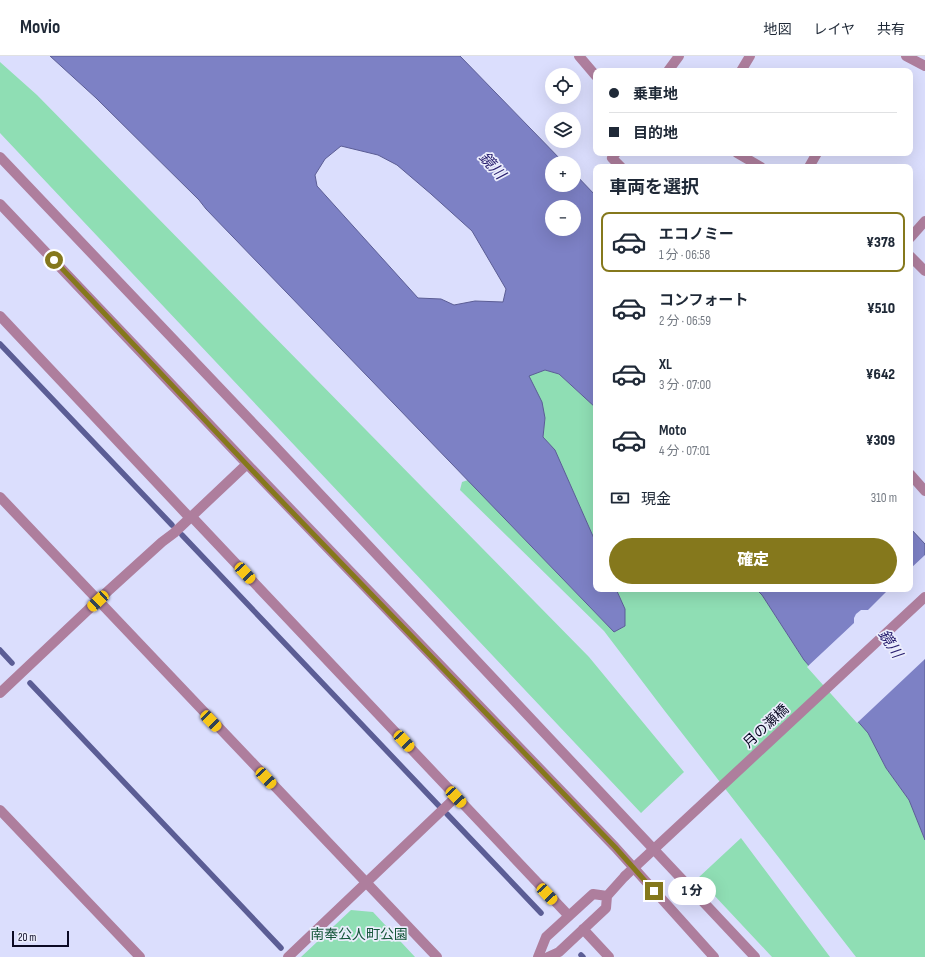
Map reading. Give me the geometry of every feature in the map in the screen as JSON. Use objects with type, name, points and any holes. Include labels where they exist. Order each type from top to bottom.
[{"type":"street","points":[[579,56],[593,72]]},
{"type":"street","points":[[670,68],[679,56]]},
{"type":"street","points":[[743,68],[750,56]]},
{"type":"street","points":[[906,56],[925,66]]},
{"type":"street","points":[[614,156],[612,158],[618,164]]},
{"type":"street","points":[[742,156],[756,164]]},
{"type":"street","points":[[0,157],[756,957]]},
{"type":"street","points":[[0,204],[247,464],[615,847],[714,957]]},
{"type":"street","points":[[913,235],[925,221]]},
{"type":"street","points":[[913,259],[925,271]]},
{"type":"street","points":[[0,316],[569,916]]},
{"type":"street","points":[[0,693],[247,464]]},
{"type":"street","points":[[913,477],[925,490]]},
{"type":"street","points":[[0,497],[437,957]]},
{"type":"street","name":"月の瀬橋","points":[[607,896],[625,876],[925,597]]},
{"type":"street","points":[[288,957],[456,797]]},
{"type":"street","points":[[0,810],[140,957]]},
{"type":"street","points":[[538,957],[546,938],[593,894],[607,896],[606,908],[559,952],[548,957]]},
{"type":"street","points":[[583,929],[609,957]]},
{"type":"street","points":[[703,945],[705,957]]},
{"type":"green space","points":[[0,62],[37,95],[589,657],[684,772],[641,813],[0,133]]},
{"type":"green space","points":[[545,370],[559,374],[593,405],[593,536],[555,451],[543,437],[545,418],[528,375]]},
{"type":"green space","points":[[468,480],[614,632],[625,626],[625,609],[617,592],[759,592],[762,595],[804,660],[868,733],[886,768],[909,800],[925,840],[925,957],[856,957],[604,631],[460,490],[462,482]]},
{"type":"green space","points":[[741,838],[830,957],[772,957],[698,878]]},
{"type":"green space","name":"南奉公人町公園","points":[[351,910],[373,912],[415,957],[301,957]]},
{"type":"water","name":"鏡川","points":[[50,56],[460,56],[545,143],[545,148],[549,148],[557,156],[545,156],[545,192],[581,192],[581,180],[593,193],[593,405],[559,374],[545,370],[529,376],[542,402],[545,418],[543,437],[555,450],[593,536],[593,592],[617,592],[625,609],[625,626],[614,632],[199,200],[96,98]],"holes":[[[341,146],[378,155],[397,165],[472,231],[506,289],[503,302],[475,301],[454,305],[441,299],[418,298],[317,186],[315,175],[325,159]]]},
{"type":"water","name":"鏡川","points":[[913,531],[925,544],[925,840],[909,800],[886,768],[868,733],[804,660],[759,592],[913,592]]},
{"type":"pier","points":[[925,555],[925,659],[857,723],[807,667],[854,623],[856,614],[861,610],[868,610],[886,592],[913,592],[913,566]]},
{"type":"waterway","points":[[0,344],[172,525]]},
{"type":"waterway","points":[[182,535],[440,807]]},
{"type":"waterway","points":[[0,650],[12,663]]},
{"type":"waterway","points":[[30,683],[281,948]]},
{"type":"waterway","points":[[447,814],[541,913]]},
{"type":"route","points":[[54,260],[268,487],[615,847],[654,891]]}]
